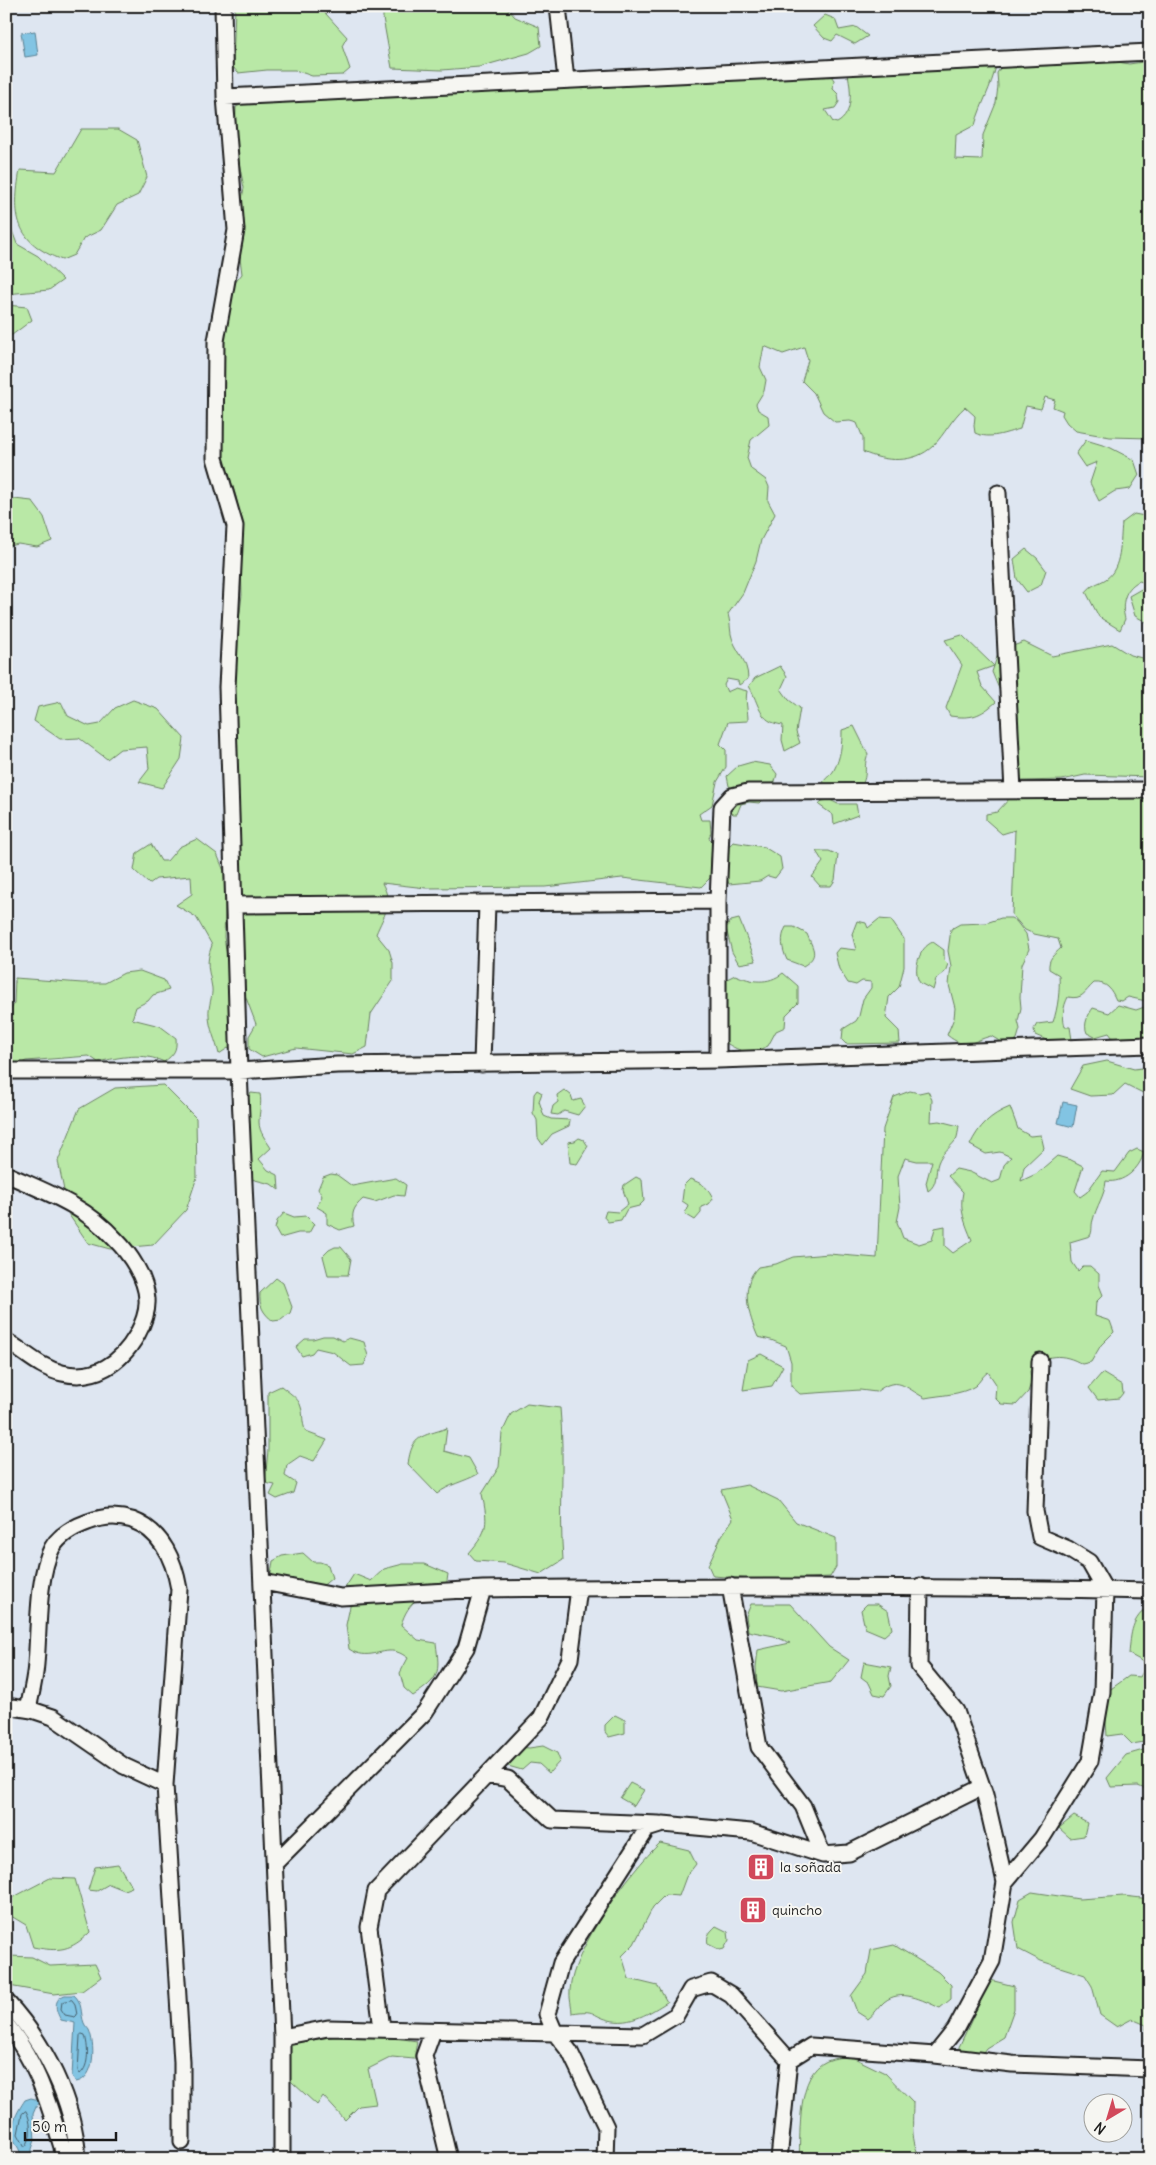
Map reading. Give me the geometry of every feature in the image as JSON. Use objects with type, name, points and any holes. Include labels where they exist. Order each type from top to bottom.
[{"type":"street","points":[[223,6],[225,97],[236,230],[216,341],[215,458],[235,526],[227,687],[239,1071],[282,2037],[282,2159]]},
{"type":"street","points":[[558,6],[566,80]]},
{"type":"street","points":[[225,97],[1150,52]]},
{"type":"street","points":[[998,493],[1013,791]]},
{"type":"street","points":[[718,1060],[718,901],[722,807],[732,796],[748,792],[1150,790]]},
{"type":"street","points":[[234,905],[718,901]]},
{"type":"street","points":[[482,1064],[487,903]]},
{"type":"street","points":[[6,1071],[239,1071],[337,1065],[718,1060],[1150,1045]]},
{"type":"street","points":[[6,1174],[83,1210],[99,1223],[118,1241],[135,1266],[143,1280],[147,1300],[144,1322],[130,1346],[115,1363],[98,1372],[81,1375],[62,1373],[40,1364],[6,1341]]},
{"type":"street","points":[[1005,1882],[1042,1838],[1090,1761],[1102,1692],[1105,1590],[1089,1562],[1068,1549],[1040,1537],[1035,1511],[1040,1361]]},
{"type":"street","points":[[28,1709],[36,1668],[43,1584],[52,1548],[62,1535],[77,1526],[97,1518],[120,1516],[139,1523],[158,1537],[168,1551],[176,1570],[179,1589],[165,1785],[182,2062],[182,2142]]},
{"type":"street","points":[[263,1582],[341,1597],[483,1589],[730,1586],[920,1586],[1150,1591]]},
{"type":"street","points":[[730,1586],[759,1747],[802,1806],[823,1855]]},
{"type":"street","points":[[920,1586],[919,1666],[956,1711],[982,1787],[1005,1882],[992,1961],[955,2030],[935,2055]]},
{"type":"street","points":[[382,2030],[369,1927],[376,1891],[541,1718],[570,1660],[579,1588]]},
{"type":"street","points":[[275,1863],[426,1712],[466,1648],[483,1589]]},
{"type":"street","points":[[6,1706],[28,1709],[54,1717],[124,1766],[165,1785]]},
{"type":"street","points":[[487,1775],[508,1779],[552,1820],[663,1824],[750,1832],[823,1855],[849,1853],[982,1787]]},
{"type":"street","points":[[605,2159],[606,2127],[570,2052],[555,2033],[547,2014],[561,1963],[647,1828],[663,1824]]},
{"type":"street","points":[[282,2037],[328,2028],[643,2035],[676,2016],[691,1990],[711,1983],[731,1995],[789,2060],[779,2159]]},
{"type":"street","points":[[6,2001],[21,2016],[53,2069],[71,2121],[78,2159]]},
{"type":"street","points":[[6,2024],[17,2038],[38,2074],[62,2147],[63,2159]]},
{"type":"street","points":[[433,2031],[424,2056],[450,2159]]},
{"type":"street","points":[[789,2060],[811,2046],[935,2055],[1012,2064],[1150,2068]]},
{"type":"green space","points":[[235,6],[322,6],[326,14],[347,37],[342,46],[350,69],[343,75],[312,76],[295,70],[238,73],[233,67]]},
{"type":"green space","points":[[383,6],[512,6],[508,9],[515,17],[539,27],[541,46],[529,53],[479,67],[442,70],[392,68],[383,18]]},
{"type":"green space","points":[[825,15],[835,19],[839,30],[856,27],[868,36],[855,44],[837,35],[832,41],[824,38],[813,26]]},
{"type":"green space","points":[[1017,59],[1101,59],[1129,64],[1150,61],[1150,438],[1110,437],[1076,431],[1067,423],[1062,415],[1063,411],[1053,407],[1055,400],[1045,397],[1041,409],[1026,406],[1020,429],[992,436],[975,433],[975,416],[965,407],[933,446],[925,452],[908,458],[881,458],[863,452],[863,438],[857,423],[850,421],[835,422],[823,412],[814,393],[802,381],[808,360],[804,347],[783,354],[764,346],[760,367],[766,380],[764,391],[756,404],[758,410],[768,416],[769,425],[751,440],[747,458],[751,469],[766,480],[769,487],[768,501],[775,514],[761,540],[756,561],[743,593],[728,614],[731,634],[746,666],[748,679],[739,685],[738,681],[727,679],[724,685],[727,692],[736,688],[747,691],[748,721],[728,722],[720,744],[726,750],[726,767],[717,782],[712,805],[699,814],[701,820],[710,820],[711,832],[709,838],[713,845],[711,859],[712,876],[701,887],[622,878],[545,887],[426,888],[382,883],[386,891],[387,904],[385,915],[376,934],[389,950],[393,963],[393,981],[371,1014],[367,1047],[353,1054],[296,1048],[262,1057],[249,1049],[249,1036],[256,1024],[245,995],[237,749],[228,716],[235,691],[236,645],[242,595],[240,535],[242,524],[222,452],[222,339],[230,289],[242,274],[239,250],[240,209],[244,188],[235,142],[236,107],[255,99],[829,73],[834,80],[833,89],[838,94],[839,102],[835,108],[825,110],[833,122],[837,123],[849,108],[850,87],[848,74],[996,66],[975,125],[956,135],[955,159],[982,160],[983,135],[996,103],[997,73],[1001,67]]},
{"type":"green space","points":[[81,129],[118,129],[137,140],[147,177],[138,195],[117,205],[101,230],[84,238],[74,255],[62,260],[34,245],[20,226],[17,214],[17,201],[20,170],[56,172]]},
{"type":"green space","points":[[6,176],[11,228],[17,244],[38,256],[63,280],[49,290],[6,294]]},
{"type":"green space","points":[[6,305],[27,307],[32,320],[12,335],[6,337]]},
{"type":"green space","points":[[1086,440],[1109,447],[1134,460],[1139,475],[1130,489],[1115,491],[1099,501],[1090,483],[1097,462],[1085,467],[1076,454]]},
{"type":"green space","points":[[14,499],[32,501],[44,517],[52,541],[37,547],[18,544],[10,546],[6,543],[6,509]]},
{"type":"green space","points":[[1134,514],[1150,517],[1150,584],[1139,581],[1130,588],[1125,597],[1123,608],[1125,619],[1120,630],[1099,617],[1086,592],[1106,579],[1115,568],[1118,561],[1122,523]]},
{"type":"green space","points":[[1026,549],[1037,558],[1046,570],[1041,585],[1027,592],[1017,579],[1014,559]]},
{"type":"green space","points":[[1143,588],[1150,594],[1150,624],[1135,616],[1129,596]]},
{"type":"green space","points":[[962,635],[994,666],[977,672],[982,686],[996,702],[985,711],[970,717],[950,716],[946,708],[962,665],[945,640]]},
{"type":"green space","points":[[1024,642],[1052,656],[1112,644],[1130,655],[1150,660],[1150,777],[1085,775],[1062,780],[1022,781],[1009,773],[1007,708],[992,672],[999,651]]},
{"type":"green space","points":[[780,666],[787,676],[781,689],[789,700],[800,708],[796,732],[800,743],[785,751],[782,740],[783,725],[775,723],[764,716],[749,686],[755,678]]},
{"type":"green space","points":[[133,700],[158,709],[184,738],[181,759],[162,788],[139,782],[149,769],[147,747],[120,749],[107,759],[79,738],[60,739],[34,721],[38,707],[61,702],[68,716],[89,726],[100,724],[115,708]]},
{"type":"green space","points":[[854,726],[868,754],[862,784],[859,789],[822,785],[833,772],[838,760],[842,730]]},
{"type":"green space","points":[[752,762],[770,765],[777,774],[773,789],[759,803],[749,802],[741,804],[737,814],[733,814],[729,810],[737,791],[729,786],[727,776],[738,766]]},
{"type":"green space","points":[[1150,794],[1150,1002],[1128,997],[1122,1001],[1116,1000],[1108,987],[1094,983],[1080,996],[1068,997],[1066,1001],[1064,1012],[1065,1027],[1070,1027],[1072,1040],[1049,1041],[1035,1035],[1034,1029],[1037,1024],[1053,1022],[1055,1017],[1059,975],[1049,969],[1049,962],[1061,948],[1058,939],[1025,930],[1012,915],[1015,830],[1002,834],[986,820],[986,814],[997,812],[1011,797]]},
{"type":"green space","points":[[830,800],[838,804],[856,804],[858,815],[834,824],[833,815],[819,805],[822,801]]},
{"type":"green space","points":[[197,839],[217,854],[226,876],[224,937],[230,975],[231,1046],[219,1054],[209,1020],[212,988],[208,962],[212,945],[196,917],[176,905],[192,894],[191,876],[156,879],[149,884],[134,870],[137,853],[151,844],[161,861],[167,861],[179,847]]},
{"type":"green space","points":[[733,842],[764,847],[780,857],[782,869],[775,878],[768,876],[760,881],[729,884],[725,862],[729,846]]},
{"type":"green space","points":[[816,851],[829,851],[838,855],[835,880],[831,886],[820,886],[812,877],[823,862]]},
{"type":"green space","points":[[1001,918],[1011,918],[1016,921],[1026,934],[1029,949],[1022,964],[1021,1008],[1018,1021],[1020,1029],[1017,1039],[1008,1046],[991,1036],[969,1043],[960,1043],[947,1035],[954,1018],[955,1008],[949,985],[951,966],[948,951],[951,929],[960,924],[986,923]]},
{"type":"green space","points":[[739,919],[756,961],[739,964],[732,952],[726,928],[731,921]]},
{"type":"green space","points":[[879,919],[891,920],[904,939],[904,967],[899,987],[889,997],[886,1018],[899,1031],[900,1043],[846,1044],[842,1040],[843,1029],[856,1021],[859,1016],[863,999],[871,988],[871,982],[862,981],[856,985],[848,983],[839,969],[835,953],[839,948],[856,950],[852,934],[857,921],[866,923],[868,928]]},
{"type":"green space","points":[[786,927],[794,927],[807,934],[814,952],[812,959],[803,966],[787,960],[782,944]]},
{"type":"green space","points":[[933,942],[944,950],[944,960],[948,964],[945,972],[936,979],[933,990],[920,983],[917,966],[924,949]]},
{"type":"green space","points":[[140,971],[164,980],[169,990],[153,995],[148,1001],[136,1007],[132,1019],[160,1026],[176,1038],[174,1052],[164,1062],[140,1056],[98,1062],[89,1056],[26,1061],[16,1065],[6,1062],[6,1018],[14,1004],[15,978],[105,983],[124,973]]},
{"type":"green space","points":[[783,973],[798,986],[798,1003],[786,1015],[785,1027],[776,1031],[768,1046],[755,1051],[744,1051],[722,1040],[725,980],[735,975],[754,981],[766,981]]},
{"type":"green space","points":[[1118,1005],[1136,1010],[1150,1005],[1150,1034],[1141,1039],[1116,1042],[1109,1033],[1095,1037],[1087,1033],[1086,1023],[1093,1008],[1109,1013]]},
{"type":"green space","points":[[1107,1061],[1134,1069],[1150,1067],[1150,1092],[1145,1094],[1125,1084],[1113,1095],[1090,1096],[1070,1089],[1083,1066]]},
{"type":"green space","points":[[163,1085],[196,1118],[197,1177],[186,1210],[153,1245],[110,1249],[88,1243],[69,1215],[58,1161],[79,1109],[115,1088]]},
{"type":"green space","points":[[537,1090],[542,1093],[539,1101],[544,1116],[551,1119],[570,1120],[569,1126],[552,1134],[543,1145],[538,1138],[537,1120],[533,1113],[534,1094]]},
{"type":"green space","points":[[564,1090],[571,1095],[573,1101],[581,1099],[585,1106],[578,1115],[564,1111],[558,1115],[551,1114],[553,1106],[558,1102],[557,1095]]},
{"type":"green space","points":[[910,1091],[919,1093],[928,1091],[932,1100],[931,1122],[939,1121],[959,1126],[956,1140],[940,1159],[935,1182],[928,1191],[926,1183],[932,1161],[917,1161],[905,1158],[898,1176],[900,1207],[897,1222],[903,1238],[919,1244],[932,1240],[935,1228],[945,1226],[945,1246],[953,1253],[972,1240],[962,1211],[963,1192],[948,1176],[956,1169],[970,1172],[992,1183],[1000,1180],[1004,1165],[1011,1157],[1000,1152],[986,1154],[970,1145],[977,1132],[986,1122],[1003,1110],[1010,1107],[1018,1129],[1030,1136],[1041,1135],[1044,1148],[1024,1167],[1021,1181],[1036,1174],[1057,1156],[1083,1166],[1075,1191],[1080,1197],[1087,1192],[1102,1171],[1115,1172],[1129,1153],[1137,1149],[1144,1152],[1139,1164],[1130,1174],[1119,1180],[1106,1181],[1094,1215],[1090,1236],[1070,1242],[1072,1262],[1078,1271],[1083,1266],[1090,1266],[1099,1274],[1099,1285],[1103,1295],[1096,1302],[1095,1316],[1110,1321],[1114,1332],[1101,1345],[1091,1362],[1082,1364],[1068,1358],[1054,1357],[1047,1358],[1035,1365],[1030,1371],[1031,1383],[1028,1392],[1016,1405],[1001,1404],[995,1398],[996,1384],[988,1372],[975,1386],[969,1389],[957,1393],[925,1398],[901,1384],[890,1384],[876,1392],[860,1390],[800,1394],[791,1386],[791,1362],[786,1346],[758,1337],[752,1320],[747,1292],[752,1275],[758,1267],[776,1264],[793,1257],[829,1254],[877,1258],[883,1129],[894,1097]]},
{"type":"green space","points":[[251,1093],[260,1094],[259,1126],[271,1148],[259,1159],[268,1170],[278,1175],[279,1190],[271,1184],[251,1179],[246,1101]]},
{"type":"green space","points":[[579,1138],[584,1140],[588,1146],[577,1164],[570,1163],[568,1142]]},
{"type":"green space","points":[[331,1174],[337,1175],[352,1186],[396,1178],[406,1185],[404,1196],[394,1195],[375,1202],[363,1199],[354,1211],[354,1226],[340,1230],[327,1224],[327,1213],[317,1207],[322,1196],[318,1189],[323,1177]]},
{"type":"green space","points":[[636,1177],[642,1180],[644,1201],[639,1206],[627,1209],[621,1220],[608,1222],[604,1217],[606,1211],[618,1212],[628,1204],[623,1190],[624,1185]]},
{"type":"green space","points":[[690,1179],[704,1186],[713,1199],[709,1204],[701,1207],[701,1213],[695,1220],[685,1214],[688,1205],[682,1201],[684,1185]]},
{"type":"green space","points":[[284,1213],[294,1217],[306,1216],[314,1224],[309,1233],[298,1233],[280,1238],[275,1229],[277,1221]]},
{"type":"green space","points":[[335,1247],[341,1247],[351,1259],[348,1275],[328,1275],[323,1256]]},
{"type":"green space","points":[[276,1278],[283,1283],[292,1307],[290,1313],[281,1320],[273,1321],[262,1309],[260,1293]]},
{"type":"green space","points":[[333,1336],[343,1341],[349,1338],[364,1342],[368,1356],[364,1365],[351,1366],[333,1352],[316,1348],[312,1353],[302,1356],[296,1347],[305,1339]]},
{"type":"green space","points":[[761,1354],[783,1366],[772,1386],[743,1390],[748,1360]]},
{"type":"green space","points":[[1102,1373],[1122,1385],[1123,1393],[1119,1398],[1098,1400],[1089,1388]]},
{"type":"green space","points":[[281,1386],[293,1395],[300,1404],[306,1432],[327,1440],[314,1461],[300,1456],[287,1465],[285,1476],[296,1483],[293,1493],[277,1499],[270,1495],[275,1485],[265,1483],[268,1450],[268,1392]]},
{"type":"green space","points":[[527,1404],[560,1408],[563,1560],[541,1574],[504,1563],[476,1561],[469,1553],[476,1545],[485,1526],[486,1519],[482,1494],[499,1467],[502,1433],[511,1414]]},
{"type":"green space","points":[[447,1428],[444,1451],[469,1458],[478,1474],[437,1494],[408,1464],[412,1447],[420,1438]]},
{"type":"green space","points":[[747,1485],[778,1500],[796,1522],[836,1538],[836,1567],[830,1577],[766,1580],[713,1576],[708,1565],[721,1537],[733,1519],[721,1490]]},
{"type":"green space","points":[[303,1553],[313,1562],[328,1565],[332,1578],[314,1593],[297,1581],[277,1579],[271,1573],[273,1561],[282,1556]]},
{"type":"green space","points":[[403,1564],[425,1564],[448,1574],[446,1588],[417,1599],[408,1610],[401,1625],[418,1640],[436,1643],[438,1669],[436,1674],[429,1684],[413,1696],[404,1688],[400,1673],[408,1658],[392,1651],[369,1654],[356,1653],[349,1649],[346,1625],[351,1602],[345,1588],[354,1574],[371,1581],[384,1569]]},
{"type":"green space","points":[[751,1604],[790,1604],[829,1647],[849,1660],[831,1682],[781,1691],[757,1687],[756,1667],[758,1650],[790,1643],[774,1636],[748,1631],[746,1616]]},
{"type":"green space","points":[[867,1604],[877,1604],[888,1611],[892,1629],[884,1636],[865,1628],[861,1610]]},
{"type":"green space","points":[[1150,1606],[1150,1741],[1132,1744],[1122,1734],[1107,1736],[1105,1709],[1108,1691],[1129,1676],[1140,1677],[1146,1666],[1129,1654],[1133,1627],[1139,1616]]},
{"type":"green space","points":[[864,1662],[891,1667],[889,1676],[891,1686],[884,1696],[874,1694],[869,1683],[861,1677]]},
{"type":"green space","points":[[615,1715],[625,1720],[625,1733],[609,1737],[605,1732],[605,1725]]},
{"type":"green space","points":[[543,1746],[557,1753],[560,1761],[549,1773],[539,1764],[530,1763],[522,1770],[508,1766],[508,1757],[519,1747]]},
{"type":"green space","points":[[1150,1748],[1150,1791],[1138,1786],[1111,1787],[1107,1778],[1126,1755]]},
{"type":"green space","points":[[630,1783],[644,1790],[634,1806],[620,1798]]},
{"type":"green space","points":[[1074,1816],[1087,1823],[1084,1836],[1070,1838],[1059,1828]]},
{"type":"green space","points":[[660,1843],[689,1850],[696,1864],[686,1877],[679,1896],[665,1895],[653,1907],[634,1944],[622,1956],[629,1979],[658,1986],[667,2002],[640,2017],[625,2021],[609,2020],[590,2012],[572,2013],[570,1993],[573,1973],[581,1954],[619,1891]]},
{"type":"green space","points":[[118,1864],[132,1887],[124,1890],[109,1884],[97,1891],[88,1890],[95,1867]]},
{"type":"green space","points":[[50,1878],[75,1879],[90,1932],[77,1943],[64,1948],[33,1947],[26,1925],[6,1913],[6,1901]]},
{"type":"green space","points":[[1032,1892],[1079,1899],[1124,1896],[1150,1899],[1150,2042],[1145,2041],[1146,2025],[1132,2019],[1117,2027],[1100,2015],[1092,1986],[1085,1975],[1041,1961],[1018,1949],[1014,1922],[1020,1899]]},
{"type":"green space","points":[[716,1926],[728,1932],[729,1940],[724,1949],[720,1950],[708,1944],[708,1936]]},
{"type":"green space","points":[[894,1945],[938,1972],[951,1985],[951,1999],[940,2008],[912,1997],[897,1996],[884,2002],[868,2019],[857,2012],[851,1996],[867,1974],[871,1950]]},
{"type":"green space","points":[[10,1956],[32,1957],[50,1966],[95,1964],[101,1977],[82,1991],[54,1994],[9,1986],[6,1985],[6,1958]]},
{"type":"green space","points":[[990,1980],[1014,1986],[1014,2009],[1004,2037],[986,2048],[976,2062],[959,2054],[959,2047]]},
{"type":"green space","points":[[342,2035],[381,2036],[417,2041],[414,2059],[392,2057],[368,2069],[376,2104],[359,2106],[345,2120],[323,2096],[317,2105],[282,2073],[289,2044]]},
{"type":"green space","points":[[850,2056],[885,2073],[913,2102],[914,2138],[917,2152],[921,2159],[799,2159],[802,2104],[810,2078],[817,2068],[827,2061]]},
{"type":"water","points":[[35,31],[38,55],[25,57],[21,33]]},
{"type":"water","points":[[1063,1102],[1077,1105],[1073,1127],[1058,1123]]},
{"type":"water","points":[[65,1995],[74,1995],[79,2001],[84,2024],[91,2036],[93,2052],[90,2068],[83,2079],[76,2082],[72,2076],[75,2023],[61,2020],[56,2009],[58,1999]]},
{"type":"water","points":[[31,2098],[39,2100],[33,2114],[35,2140],[32,2149],[32,2159],[22,2159],[12,2130],[17,2114],[25,2100]]},
{"type":"place","name":"la soñada","points":[[761,1867]]},
{"type":"place","name":"quincho","points":[[753,1910]]}]
